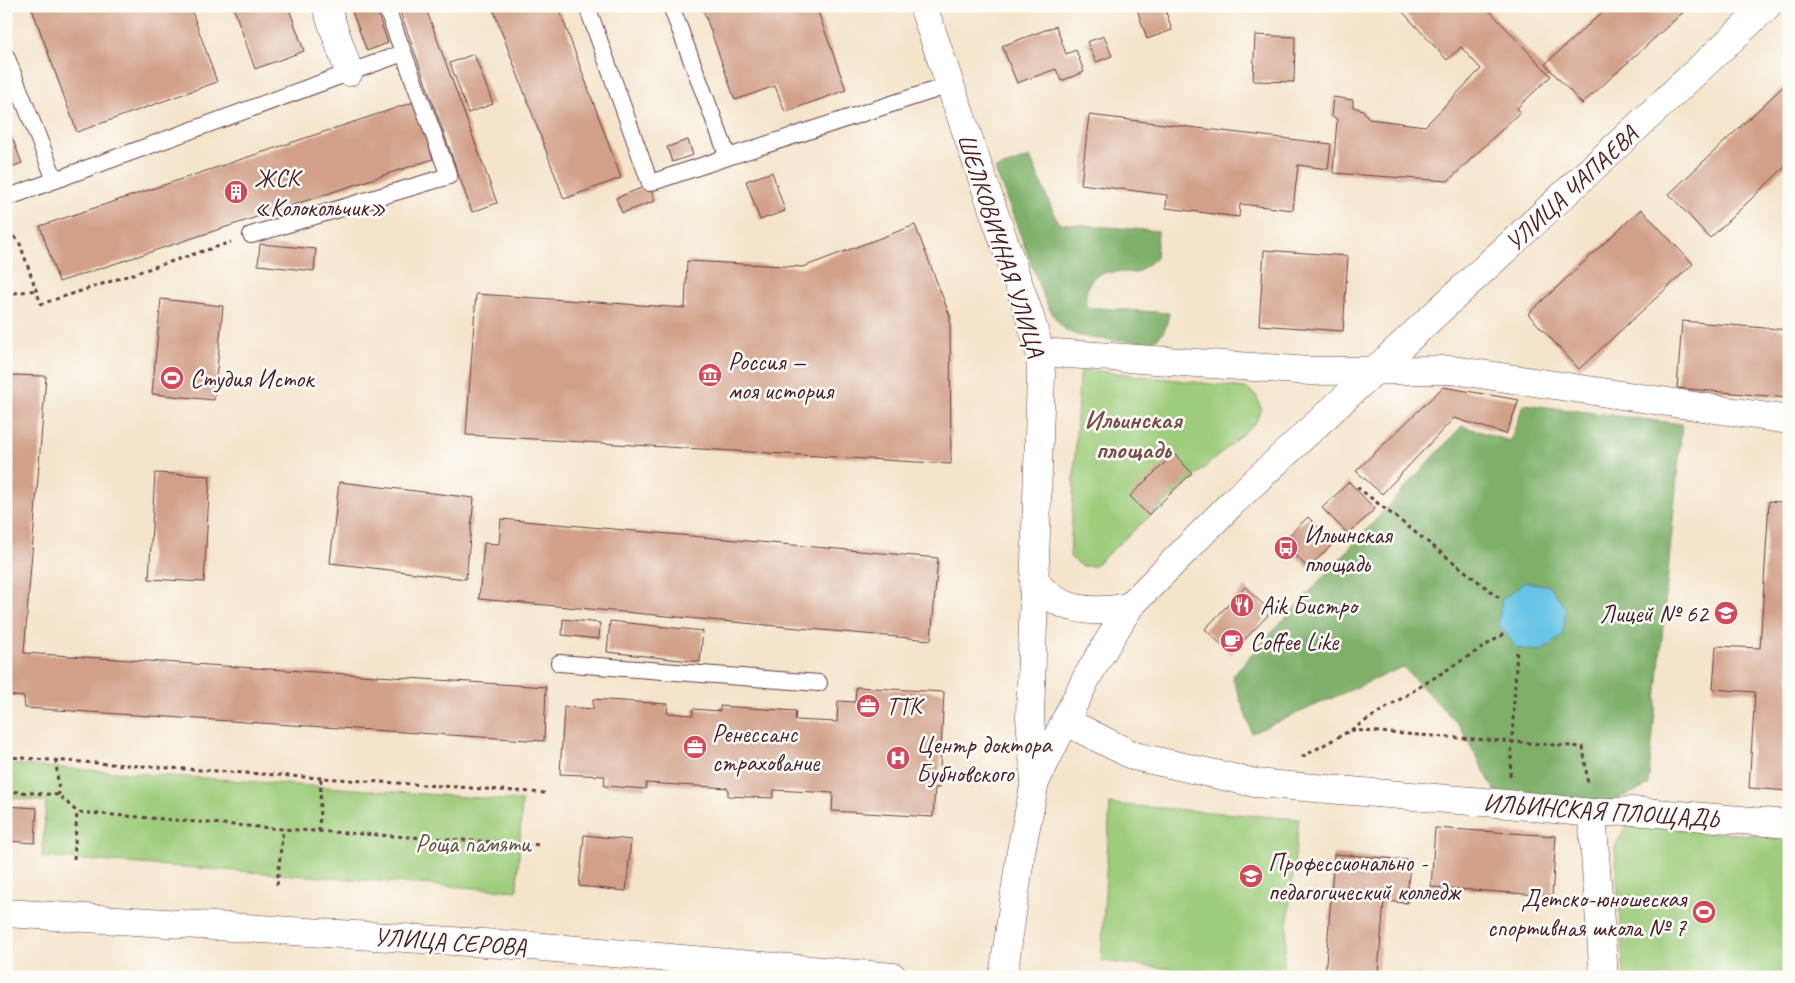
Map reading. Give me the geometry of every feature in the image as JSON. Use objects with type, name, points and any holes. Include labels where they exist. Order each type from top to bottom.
[{"type":"street","points":[[326,6],[349,72]]},
{"type":"street","name":"ШЕЛКОВИЧНАЯ УЛИЦА","points":[[923,6],[1029,314],[1040,352],[1030,717],[1035,782],[1021,851],[1003,977]]},
{"type":"street","name":"УЛИЦА ЧАПАЕВА","points":[[1376,371],[1767,6]]},
{"type":"street","points":[[1040,352],[1310,371],[1454,370],[1789,420]]},
{"type":"street","points":[[1035,782],[1087,677],[1129,607],[1233,502],[1376,371]]},
{"type":"street","points":[[1034,580],[1042,592],[1067,606],[1108,611],[1129,607]]},
{"type":"street","name":"ИЛЬИНСКАЯ ПЛОЩАДЬ","points":[[1065,722],[1134,756],[1255,783],[1508,804],[1592,813],[1632,811],[1789,824]]},
{"type":"street","points":[[1592,813],[1604,977]]},
{"type":"street","name":"УЛИЦА СЕРОВА","points":[[6,913],[531,946],[893,977]]},
{"type":"lane","points":[[250,235],[449,176],[386,6]]},
{"type":"lane","points":[[587,6],[650,183],[950,86]]},
{"type":"lane","points":[[671,6],[728,157]]},
{"type":"lane","points":[[6,198],[403,53]]},
{"type":"lane","points":[[6,56],[60,178]]},
{"type":"lane","points":[[559,664],[818,683]]},
{"type":"path","points":[[6,251],[14,237],[19,241],[41,304],[250,235]]},
{"type":"path","points":[[6,294],[37,290]]},
{"type":"path","points":[[1357,487],[1502,600]]},
{"type":"path","points":[[1298,759],[1351,730],[1504,634]]},
{"type":"path","points":[[1508,804],[1517,648]]},
{"type":"path","points":[[1351,730],[1582,746],[1592,813]]},
{"type":"path","points":[[6,757],[546,793]]},
{"type":"path","points":[[56,760],[59,795]]},
{"type":"path","points":[[319,831],[321,778]]},
{"type":"path","points":[[6,791],[59,795],[78,812],[283,830],[541,845]]},
{"type":"path","points":[[74,859],[78,812]]},
{"type":"path","points":[[277,885],[283,830]]},
{"type":"green space","points":[[1030,157],[1058,223],[1158,231],[1156,258],[1136,273],[1116,272],[1099,275],[1088,285],[1086,294],[1086,307],[1169,313],[1163,333],[1155,340],[1143,342],[1089,338],[1066,330],[1059,323],[1042,294],[995,169]]},
{"type":"green space","points":[[1091,370],[1245,388],[1256,395],[1261,408],[1256,422],[1094,566],[1082,566],[1070,557],[1079,379],[1082,371]]},
{"type":"green space","points":[[1524,404],[1682,424],[1648,786],[1609,802],[1495,791],[1460,726],[1403,667],[1252,733],[1232,676],[1462,426],[1510,441]]},
{"type":"green space","name":"Роща памяти","points":[[6,764],[522,801],[517,891],[42,857],[46,802],[6,797]]},
{"type":"green space","points":[[1110,804],[1299,819],[1282,977],[1244,977],[1101,961]]},
{"type":"green space","name":"Детско-юношеская спортивная школа № 7","points":[[1627,825],[1789,838],[1789,977],[1624,977],[1615,847]]},
{"type":"water","points":[[1525,582],[1550,586],[1566,609],[1562,636],[1541,651],[1517,648],[1498,624],[1502,600]]},
{"type":"building","points":[[31,6],[190,6],[217,82],[77,132]]},
{"type":"building","points":[[233,6],[288,6],[304,51],[255,69]]},
{"type":"building","points":[[350,6],[375,6],[388,43],[367,51]]},
{"type":"building","points":[[398,6],[425,6],[497,203],[472,212]]},
{"type":"building","points":[[492,6],[558,6],[621,178],[564,199]]},
{"type":"building","points":[[702,6],[816,6],[846,90],[785,112],[775,86],[735,100]]},
{"type":"building","points":[[1136,6],[1164,6],[1172,30],[1147,39]]},
{"type":"building","points":[[1405,6],[1485,6],[1551,76],[1517,108],[1520,112],[1448,181],[1333,173],[1337,119],[1331,116],[1333,97],[1353,100],[1353,107],[1363,110],[1369,119],[1425,126],[1481,69],[1461,47],[1447,60],[1401,10]]},
{"type":"building","points":[[1609,6],[1690,6],[1582,104],[1545,64]]},
{"type":"building","points":[[1056,26],[1066,54],[1076,50],[1084,72],[1061,81],[1056,69],[1017,83],[1002,46]]},
{"type":"building","points":[[1255,35],[1295,37],[1294,82],[1253,81]]},
{"type":"building","points":[[1104,36],[1112,56],[1096,62],[1087,42]]},
{"type":"building","points":[[474,54],[493,104],[468,113],[450,63]]},
{"type":"building","points":[[1789,81],[1789,163],[1710,238],[1669,194]]},
{"type":"building","name":"ЖСК «Колокольчик»","points":[[414,102],[433,159],[59,282],[40,226]]},
{"type":"building","points":[[1089,115],[1331,144],[1328,169],[1298,165],[1293,210],[1240,204],[1239,217],[1166,208],[1167,195],[1081,184]]},
{"type":"building","points":[[6,122],[22,163],[6,169]]},
{"type":"building","points":[[688,140],[693,155],[672,162],[667,147]]},
{"type":"building","points":[[772,172],[785,211],[760,220],[746,181]]},
{"type":"building","points":[[649,185],[655,201],[622,213],[616,198]]},
{"type":"building","points":[[1641,209],[1693,264],[1579,369],[1528,314]]},
{"type":"building","name":"Россия — моя история","points":[[915,225],[950,316],[951,464],[466,435],[476,294],[685,308],[687,261],[803,267]]},
{"type":"building","points":[[260,244],[316,249],[314,271],[258,265]]},
{"type":"building","points":[[1264,250],[1348,256],[1343,331],[1259,325]]},
{"type":"building","points":[[161,299],[223,306],[214,400],[152,394]]},
{"type":"building","points":[[1682,321],[1789,330],[1789,398],[1677,388]]},
{"type":"building","points":[[6,375],[46,376],[24,653],[546,687],[544,741],[25,708],[24,697],[6,695]]},
{"type":"building","points":[[1443,387],[1519,400],[1506,434],[1454,418],[1382,494],[1356,471]]},
{"type":"building","points":[[1174,454],[1192,473],[1148,515],[1130,496]]},
{"type":"building","points":[[155,473],[210,476],[204,582],[149,579]]},
{"type":"building","points":[[339,482],[474,498],[466,579],[330,563]]},
{"type":"building","points":[[1349,482],[1375,509],[1348,534],[1322,508]]},
{"type":"building","points":[[1769,501],[1789,503],[1789,791],[1749,788],[1755,692],[1713,689],[1716,646],[1760,648]]},
{"type":"building","points":[[1308,517],[1334,543],[1308,568],[1282,542]]},
{"type":"building","points":[[501,519],[938,558],[931,640],[479,599],[484,543],[499,544]]},
{"type":"building","points":[[1245,587],[1271,612],[1231,654],[1205,629]]},
{"type":"building","points":[[563,619],[600,623],[599,639],[562,635]]},
{"type":"building","points":[[610,621],[703,631],[700,662],[607,652]]},
{"type":"building","points":[[856,687],[944,692],[939,788],[935,788],[933,817],[832,811],[833,793],[774,790],[773,798],[728,796],[728,788],[646,783],[646,789],[604,786],[605,776],[560,774],[564,707],[593,709],[593,699],[668,704],[667,713],[693,715],[693,709],[720,711],[720,706],[796,711],[795,720],[837,722],[838,701],[855,702]]},
{"type":"building","points":[[6,806],[37,808],[35,843],[6,841]]},
{"type":"building","points":[[1435,828],[1556,836],[1552,896],[1431,887]]},
{"type":"building","points":[[584,835],[631,840],[626,891],[579,886]]},
{"type":"building","points":[[1334,854],[1410,860],[1407,903],[1384,901],[1378,972],[1421,975],[1421,977],[1325,977]]},
{"type":"building","points":[[6,972],[48,975],[48,977],[6,977]]},
{"type":"place","name":"ЖСК «Колокольчик»","points":[[236,192]]},
{"type":"place","name":"Россия — моя история","points":[[710,375]]},
{"type":"place","name":"Студия Исток","points":[[172,378]]},
{"type":"place","name":"Ильинская площадь","points":[[1286,548]]},
{"type":"place","name":"Aik Бистро","points":[[1242,605]]},
{"type":"place","name":"Лицей № 62","points":[[1726,613]]},
{"type":"place","name":"Coffee Like","points":[[1232,641]]},
{"type":"place","name":"ТТК","points":[[868,706]]},
{"type":"place","name":"Ренессанс страхование","points":[[695,747]]},
{"type":"place","name":"Центр доктора Бубновского","points":[[898,758]]},
{"type":"place","name":"Профессионально - педагогический колледж","points":[[1251,876]]},
{"type":"place","name":"Детско-юношеская спортивная школа № 7","points":[[1704,912]]},
{"type":"district","name":"Ильинская площадь","points":[[1133,434]]}]
